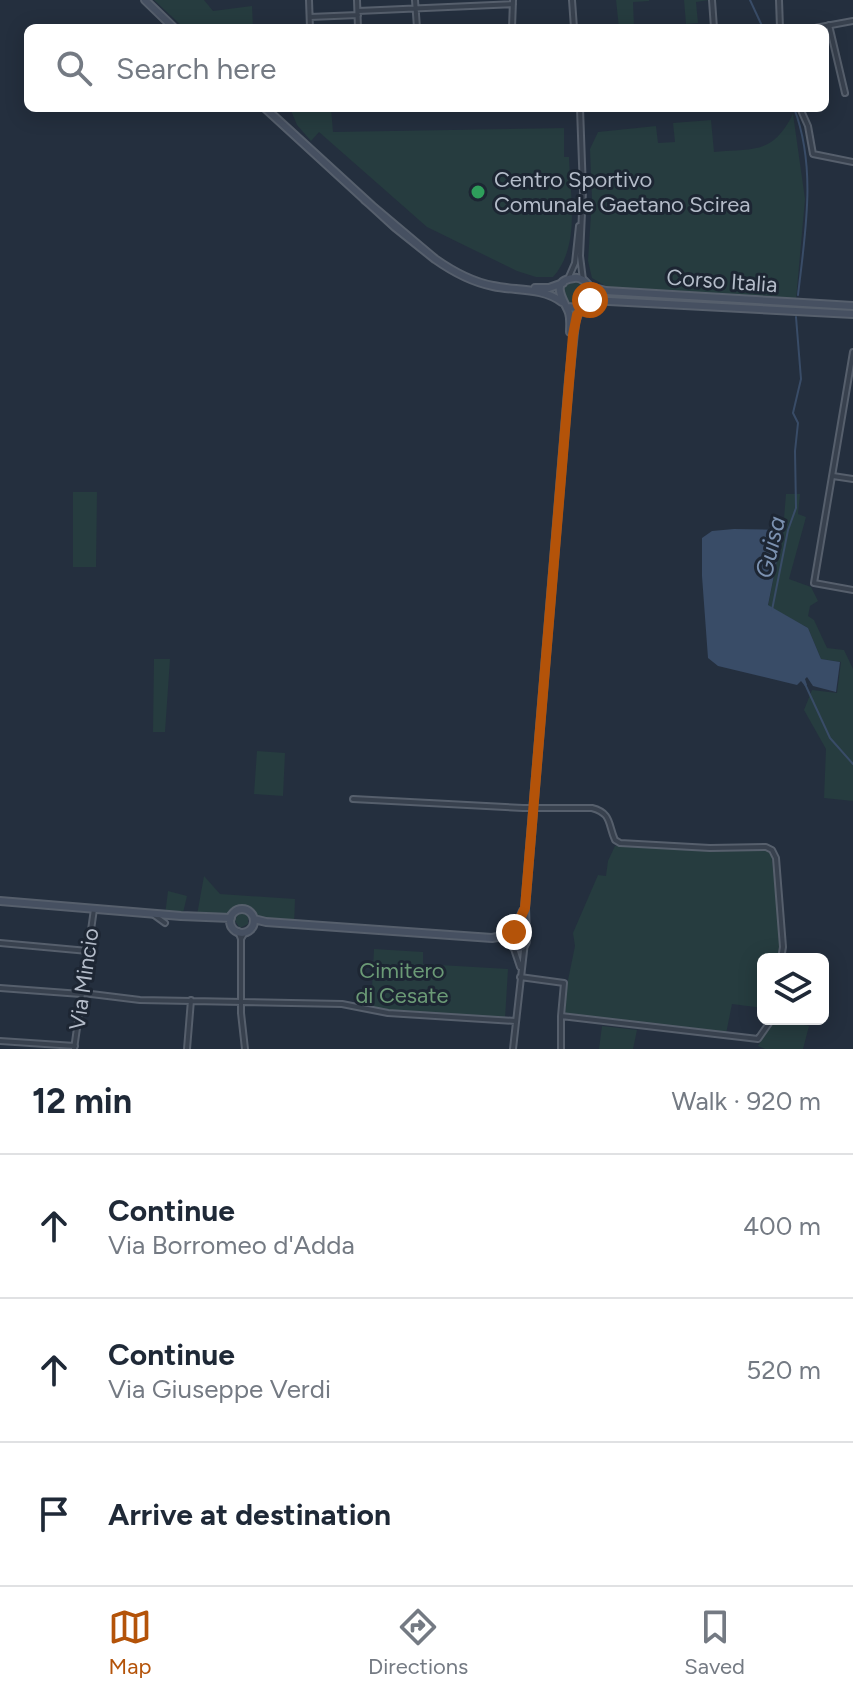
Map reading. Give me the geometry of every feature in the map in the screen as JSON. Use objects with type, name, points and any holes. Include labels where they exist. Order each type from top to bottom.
[{"type":"street","points":[[145,0],[170,24]]},
{"type":"street","points":[[309,0],[310,24]]},
{"type":"street","points":[[357,0],[358,24]]},
{"type":"street","points":[[415,0],[417,24]]},
{"type":"street","points":[[572,0],[574,24]]},
{"type":"street","points":[[712,0],[714,24]]},
{"type":"street","points":[[779,0],[780,24]]},
{"type":"street","points":[[310,17],[513,2],[512,24]]},
{"type":"street","points":[[845,93],[829,25],[853,21]]},
{"type":"street","points":[[266,112],[435,259],[476,281],[545,293],[564,304],[580,308]]},
{"type":"street","points":[[580,112],[583,191],[580,256],[583,280]]},
{"type":"street","points":[[802,112],[808,126],[812,153],[853,162]]},
{"type":"street","points":[[569,380],[570,320],[559,292],[575,263],[583,191]]},
{"type":"street","points":[[476,281],[543,288],[575,278],[583,280],[590,287],[590,300],[580,308],[575,323],[569,380],[525,908],[526,940],[513,1049]]},
{"type":"street","name":"Corso Italia","points":[[590,287],[605,291],[853,306]]},
{"type":"street","name":"Corso Italia","points":[[590,300],[853,314]]},
{"type":"street","points":[[853,352],[814,583],[853,590]]},
{"type":"street","points":[[833,476],[853,479]]},
{"type":"street","points":[[353,799],[601,810],[609,817],[615,840],[620,843],[710,848],[766,847],[772,850],[776,858],[782,917],[781,953]]},
{"type":"street","points":[[0,901],[217,919],[231,921],[242,934]]},
{"type":"street","points":[[520,974],[513,933],[525,908]]},
{"type":"street","name":"Via Mincio","points":[[74,1048],[94,909]]},
{"type":"street","points":[[231,921],[236,911],[241,909],[249,911],[253,922]]},
{"type":"street","points":[[152,914],[165,923]]},
{"type":"street","points":[[245,1049],[239,961],[242,934],[253,922],[497,938],[519,931],[526,940]]},
{"type":"street","points":[[497,938],[522,947],[526,940]]},
{"type":"street","points":[[0,943],[88,951]]},
{"type":"street","points":[[520,974],[564,983],[561,1049]]},
{"type":"street","points":[[0,988],[140,1000],[342,1004],[388,1013],[515,1021]]},
{"type":"street","points":[[187,1049],[191,1000]]},
{"type":"street","points":[[561,1016],[758,1039],[768,1025]]},
{"type":"street","points":[[0,1041],[74,1048]]},
{"type":"green space","points":[[154,0],[204,0],[213,11],[252,6],[253,24],[180,24]]},
{"type":"green space","points":[[616,0],[649,0],[633,2],[634,24],[619,24]]},
{"type":"green space","points":[[684,0],[709,0],[696,2],[698,23],[686,24]]},
{"type":"green space","name":"Centro Sportivo Comunale Gaetano Scirea","points":[[292,112],[331,112],[333,132],[564,128],[564,157],[569,157],[572,220],[562,265],[553,277],[536,277],[517,271],[427,227],[319,132],[311,141],[297,125]]},
{"type":"green space","points":[[793,114],[805,199],[796,300],[609,288],[592,278],[588,261],[592,199],[590,149],[598,132],[656,126],[658,143],[675,142],[673,123],[711,120],[714,152],[741,150],[770,143],[778,137]]},
{"type":"green space","points":[[575,281],[586,288],[587,293],[580,304],[575,305],[564,298],[563,293],[570,282]]},
{"type":"green space","points":[[73,492],[97,492],[96,567],[73,567]]},
{"type":"green space","points":[[786,494],[800,494],[798,514],[806,517],[789,579],[811,587],[818,601],[810,606],[808,616],[814,620],[827,648],[844,650],[853,669],[853,801],[824,798],[826,749],[804,710],[812,690],[837,693],[841,662],[821,659],[808,628],[768,606],[783,530]]},
{"type":"green space","points":[[154,659],[170,659],[165,732],[153,732]]},
{"type":"green space","points":[[257,751],[285,753],[283,796],[254,794]]},
{"type":"green space","points":[[615,846],[711,851],[764,849],[771,852],[780,936],[779,953],[757,953],[757,1007],[732,1004],[726,1034],[568,1015],[565,1012],[575,946],[573,933],[598,875],[606,876]]},
{"type":"green space","points":[[204,876],[220,894],[295,899],[294,926],[248,915],[248,924],[240,928],[235,921],[238,913],[197,915]]},
{"type":"green space","points":[[168,891],[187,896],[182,917],[165,915]]},
{"type":"green space","name":"Cimitero di Cesate","points":[[374,949],[423,952],[423,964],[508,969],[505,1019],[371,1009]]},
{"type":"green space","points":[[770,1025],[809,1026],[803,1049],[765,1049],[758,1046]]},
{"type":"green space","points":[[602,1026],[637,1030],[633,1049],[599,1049]]},
{"type":"water","points":[[783,530],[768,605],[808,628],[821,659],[840,662],[836,692],[813,686],[807,677],[807,685],[801,681],[797,685],[718,666],[708,658],[702,538],[712,531]]},
{"type":"waterway","name":"Guisa","points":[[750,0],[761,24]]},
{"type":"waterway","name":"Guisa","points":[[795,112],[807,177],[806,225],[798,295]]},
{"type":"waterway","name":"Guisa","points":[[772,610],[788,530],[796,508],[798,423],[793,413],[801,379],[796,317]]},
{"type":"waterway","name":"Guisa","points":[[805,684],[830,738],[853,764]]},
{"type":"place","name":"Centro Sportivo Comunale Gaetano Scirea","points":[[478,192]]},
{"type":"route","points":[[514,932],[525,908],[573,335],[580,308],[590,300]]}]
